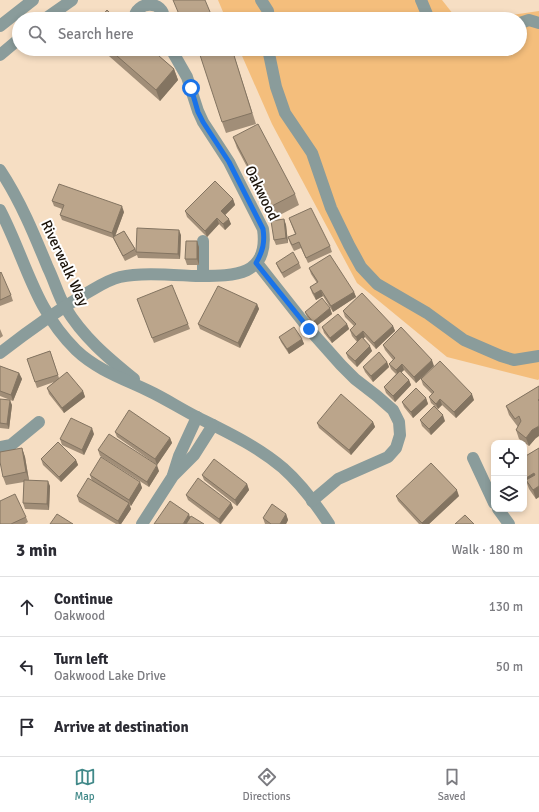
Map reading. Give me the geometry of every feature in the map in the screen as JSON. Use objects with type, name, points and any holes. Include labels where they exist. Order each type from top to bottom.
[{"type":"street","points":[[18,12],[33,0]]},
{"type":"street","points":[[55,12],[72,0]]},
{"type":"street","points":[[261,0],[268,12]]},
{"type":"street","points":[[421,0],[427,12]]},
{"type":"street","points":[[135,12],[137,8],[142,4],[148,3],[158,6],[162,12]]},
{"type":"street","points":[[0,26],[12,17]]},
{"type":"street","points":[[527,21],[539,23]]},
{"type":"street","points":[[0,55],[12,45]]},
{"type":"street","name":"Oakwood","points":[[175,56],[187,77],[198,112],[203,122],[229,162],[263,229],[265,241],[262,253],[256,263]]},
{"type":"street","points":[[269,56],[276,87],[285,112],[312,154],[331,208],[349,245],[361,267],[376,284],[427,312],[464,340],[514,360],[539,356]]},
{"type":"street","name":"Riverwalk Way","points":[[0,170],[28,219],[65,306],[88,338],[103,354],[151,392]]},
{"type":"street","name":"Riverwalk Way","points":[[0,210],[39,300],[49,317],[68,342],[97,367],[151,392],[248,443],[272,460],[294,479],[329,524]]},
{"type":"street","points":[[203,241],[203,276]]},
{"type":"street","points":[[0,353],[24,334],[65,306],[102,284],[120,277],[133,275],[236,275],[247,271],[256,263],[309,329],[341,365],[355,379],[392,410],[399,422],[400,435],[396,448],[388,457],[338,480],[312,501]]},
{"type":"street","points":[[173,476],[179,456],[197,417]]},
{"type":"street","points":[[0,447],[11,445],[39,422]]},
{"type":"street","points":[[142,524],[173,476],[194,455],[213,425]]},
{"type":"street","points":[[473,458],[491,497]]},
{"type":"street","points":[[500,512],[509,524]]},
{"type":"shaded area","points":[[218,0],[442,0],[451,12],[223,12]]},
{"type":"shaded area","points":[[539,11],[538,380],[447,357],[357,283],[272,124],[242,56],[527,56],[527,13]]},
{"type":"building","points":[[173,0],[205,0],[210,12],[178,12]]},
{"type":"building","points":[[117,56],[159,56],[174,69],[156,90]]},
{"type":"building","points":[[200,56],[234,56],[252,113],[222,122]]},
{"type":"building","points":[[258,124],[295,194],[270,207],[233,137]]},
{"type":"building","points":[[215,181],[233,199],[221,211],[229,219],[223,224],[217,218],[205,231],[185,211]]},
{"type":"building","points":[[59,184],[122,206],[112,233],[60,215],[64,205],[52,201]]},
{"type":"building","points":[[311,208],[330,246],[306,258],[299,242],[292,245],[288,237],[296,234],[289,218]]},
{"type":"building","points":[[284,219],[286,238],[274,240],[271,221]]},
{"type":"building","points":[[137,228],[179,230],[178,254],[136,252]]},
{"type":"building","points":[[124,231],[135,249],[123,256],[113,237]]},
{"type":"building","points":[[186,241],[197,241],[197,259],[185,259]]},
{"type":"building","points":[[293,252],[299,263],[282,273],[276,263]]},
{"type":"building","points":[[330,255],[354,292],[331,306],[321,290],[314,294],[310,287],[318,282],[309,268]]},
{"type":"building","points":[[1,272],[11,295],[0,300],[0,273]]},
{"type":"building","points":[[172,285],[188,324],[152,338],[137,299]]},
{"type":"building","points":[[218,286],[257,304],[238,343],[198,324]]},
{"type":"building","points":[[362,293],[393,326],[374,343],[363,331],[356,337],[350,330],[356,324],[343,311]]},
{"type":"building","points":[[322,298],[330,308],[313,322],[305,312]]},
{"type":"building","points":[[338,314],[347,324],[330,338],[322,327]]},
{"type":"building","points":[[294,327],[302,339],[287,349],[279,337]]},
{"type":"building","points":[[401,327],[432,360],[414,377],[402,364],[396,370],[389,364],[395,358],[383,345]]},
{"type":"building","points":[[362,337],[370,346],[355,361],[346,353]]},
{"type":"building","points":[[50,351],[58,375],[35,382],[27,359]]},
{"type":"building","points":[[379,352],[387,362],[371,376],[363,367]]},
{"type":"building","points":[[440,361],[472,394],[454,412],[440,399],[436,404],[429,397],[434,392],[421,379]]},
{"type":"building","points":[[0,366],[19,373],[11,395],[0,391]]},
{"type":"building","points":[[400,371],[409,380],[393,396],[384,387]]},
{"type":"building","points":[[67,372],[83,391],[62,408],[47,388]]},
{"type":"building","points":[[539,386],[539,426],[532,430],[526,438],[516,430],[521,421],[519,416],[515,419],[506,406]]},
{"type":"building","points":[[416,388],[426,398],[411,412],[402,402]]},
{"type":"building","points":[[341,394],[373,422],[349,450],[317,423]]},
{"type":"building","points":[[0,399],[10,400],[7,424],[0,423]]},
{"type":"building","points":[[434,406],[443,415],[429,429],[420,420]]},
{"type":"building","points":[[129,410],[170,438],[155,459],[115,432]]},
{"type":"building","points":[[71,418],[92,428],[82,450],[60,439]]},
{"type":"building","points":[[109,434],[157,465],[147,482],[98,450]]},
{"type":"building","points":[[58,442],[76,460],[59,477],[41,459]]},
{"type":"building","points":[[22,448],[26,472],[3,477],[0,452]]},
{"type":"building","points":[[539,448],[539,486],[533,490],[527,479],[535,475],[534,473],[527,477],[527,455]]},
{"type":"building","points":[[101,457],[140,482],[129,500],[90,475]]},
{"type":"building","points":[[214,459],[247,484],[235,500],[202,475]]},
{"type":"building","points":[[431,463],[457,490],[422,523],[396,496]]},
{"type":"building","points":[[88,478],[129,503],[118,521],[77,496]]},
{"type":"building","points":[[198,478],[231,503],[219,519],[186,495]]},
{"type":"building","points":[[24,480],[48,481],[47,504],[23,503]]},
{"type":"building","points":[[15,494],[26,517],[11,524],[0,524],[0,501]]},
{"type":"building","points":[[170,501],[189,514],[183,524],[154,524]]},
{"type":"building","points":[[272,504],[286,514],[280,524],[271,524],[263,518]]},
{"type":"building","points":[[57,514],[73,524],[50,524]]},
{"type":"building","points":[[465,515],[474,524],[455,524]]},
{"type":"building","points":[[191,516],[204,524],[186,524]]},
{"type":"route","points":[[191,88],[198,112],[203,122],[229,162],[263,229],[265,241],[262,253],[256,263],[309,329]]}]
